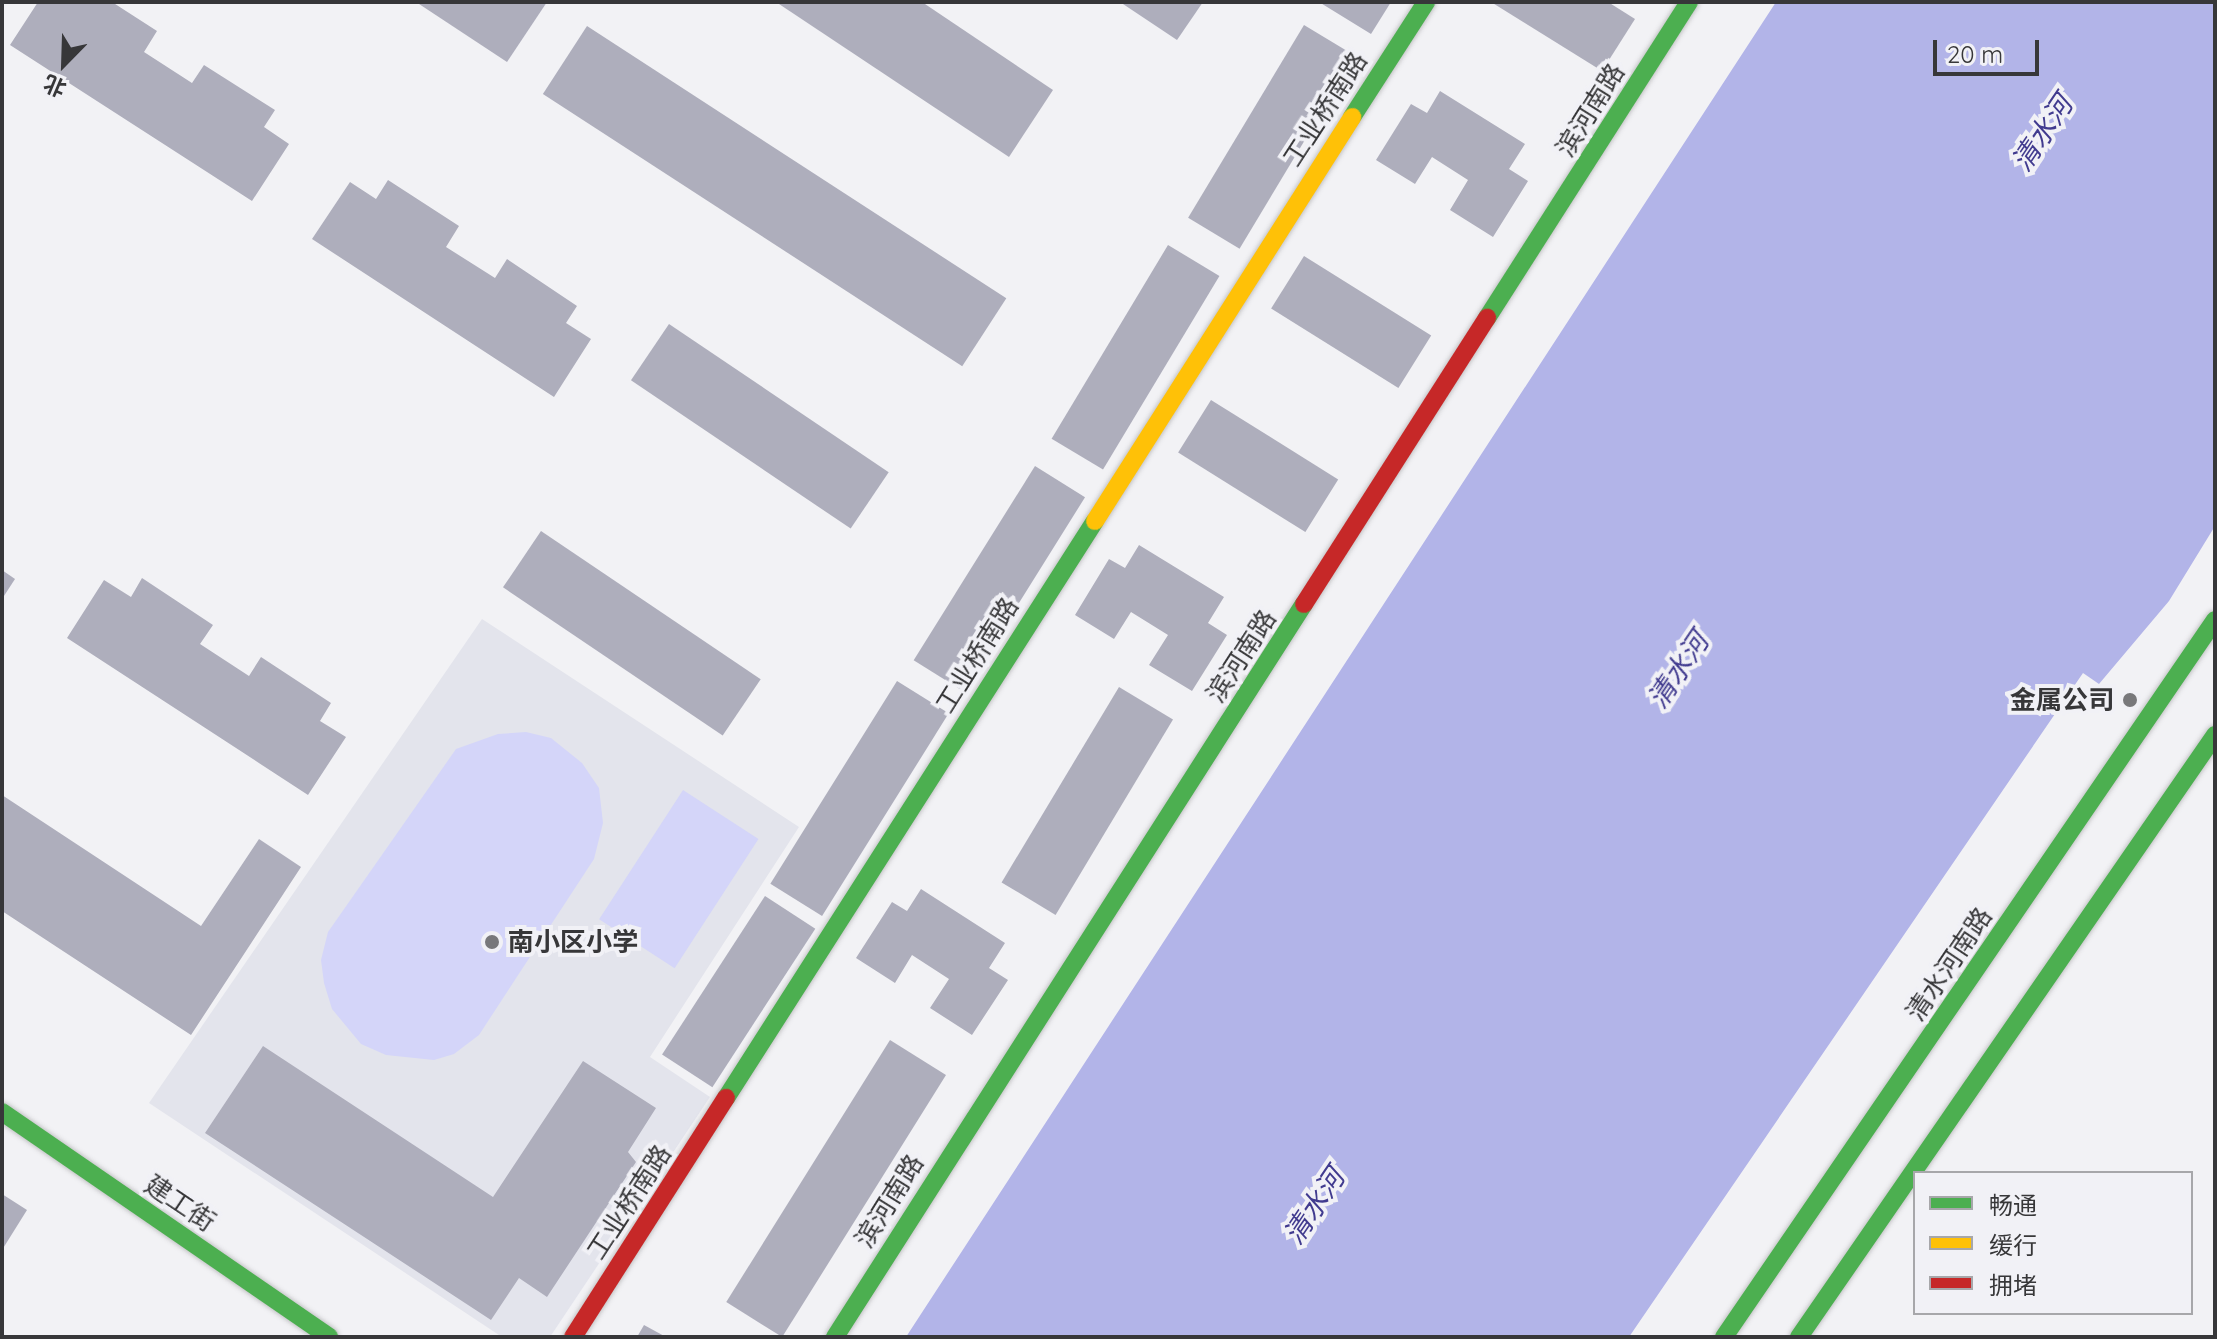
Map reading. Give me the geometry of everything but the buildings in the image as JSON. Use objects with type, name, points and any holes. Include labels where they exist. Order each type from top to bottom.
[{"type":"main road","name":"工业桥南路","points":[[573,1337],[1426,2]]},
{"type":"main road","name":"滨河南路","points":[[835,1337],[1689,2]]},
{"type":"main road","name":"清水河南路","points":[[1724,1337],[2215,620]]},
{"type":"main road","points":[[1914,1171],[2215,735]]},
{"type":"main road","name":"建工街","points":[[2,1112],[329,1337]]},
{"type":"main road","points":[[1799,1337],[1913,1172]]},
{"type":"shaded area","name":"南小区小学","points":[[482,619],[799,827],[650,1057],[710,1097],[550,1337],[502,1337],[149,1103]]},
{"type":"shaded area","points":[[526,732],[551,738],[582,763],[599,788],[603,823],[594,859],[479,1035],[454,1054],[434,1060],[386,1055],[361,1044],[332,1009],[324,983],[321,960],[328,932],[456,749],[498,734]]},
{"type":"shaded area","points":[[683,790],[758,839],[675,968],[599,919]]},
{"type":"water","name":"清水河","points":[[1776,2],[2215,2],[2215,526],[2169,601],[2099,684],[2083,673],[1629,1337],[906,1337]]},
{"type":"traffic: fast","points":[[1352,117],[1426,2]]},
{"type":"traffic: fast","points":[[1487,318],[1689,2]]},
{"type":"traffic: fast","points":[[726,1098],[1095,521]]},
{"type":"traffic: fast","points":[[835,1337],[1304,604]]},
{"type":"traffic: fast","points":[[1724,1337],[2215,620]]},
{"type":"traffic: fast","points":[[1914,1171],[2215,735]]},
{"type":"traffic: fast","points":[[2,1112],[329,1337]]},
{"type":"traffic: fast","points":[[1799,1337],[1913,1172]]},
{"type":"traffic: slow","points":[[1095,521],[1352,117]]},
{"type":"traffic: jam","points":[[1304,604],[1487,318]]},
{"type":"traffic: jam","points":[[573,1337],[726,1098]]},
{"type":"place","name":"金属公司","points":[[2130,700]]},
{"type":"place","name":"南小区小学","points":[[492,942]]}]
